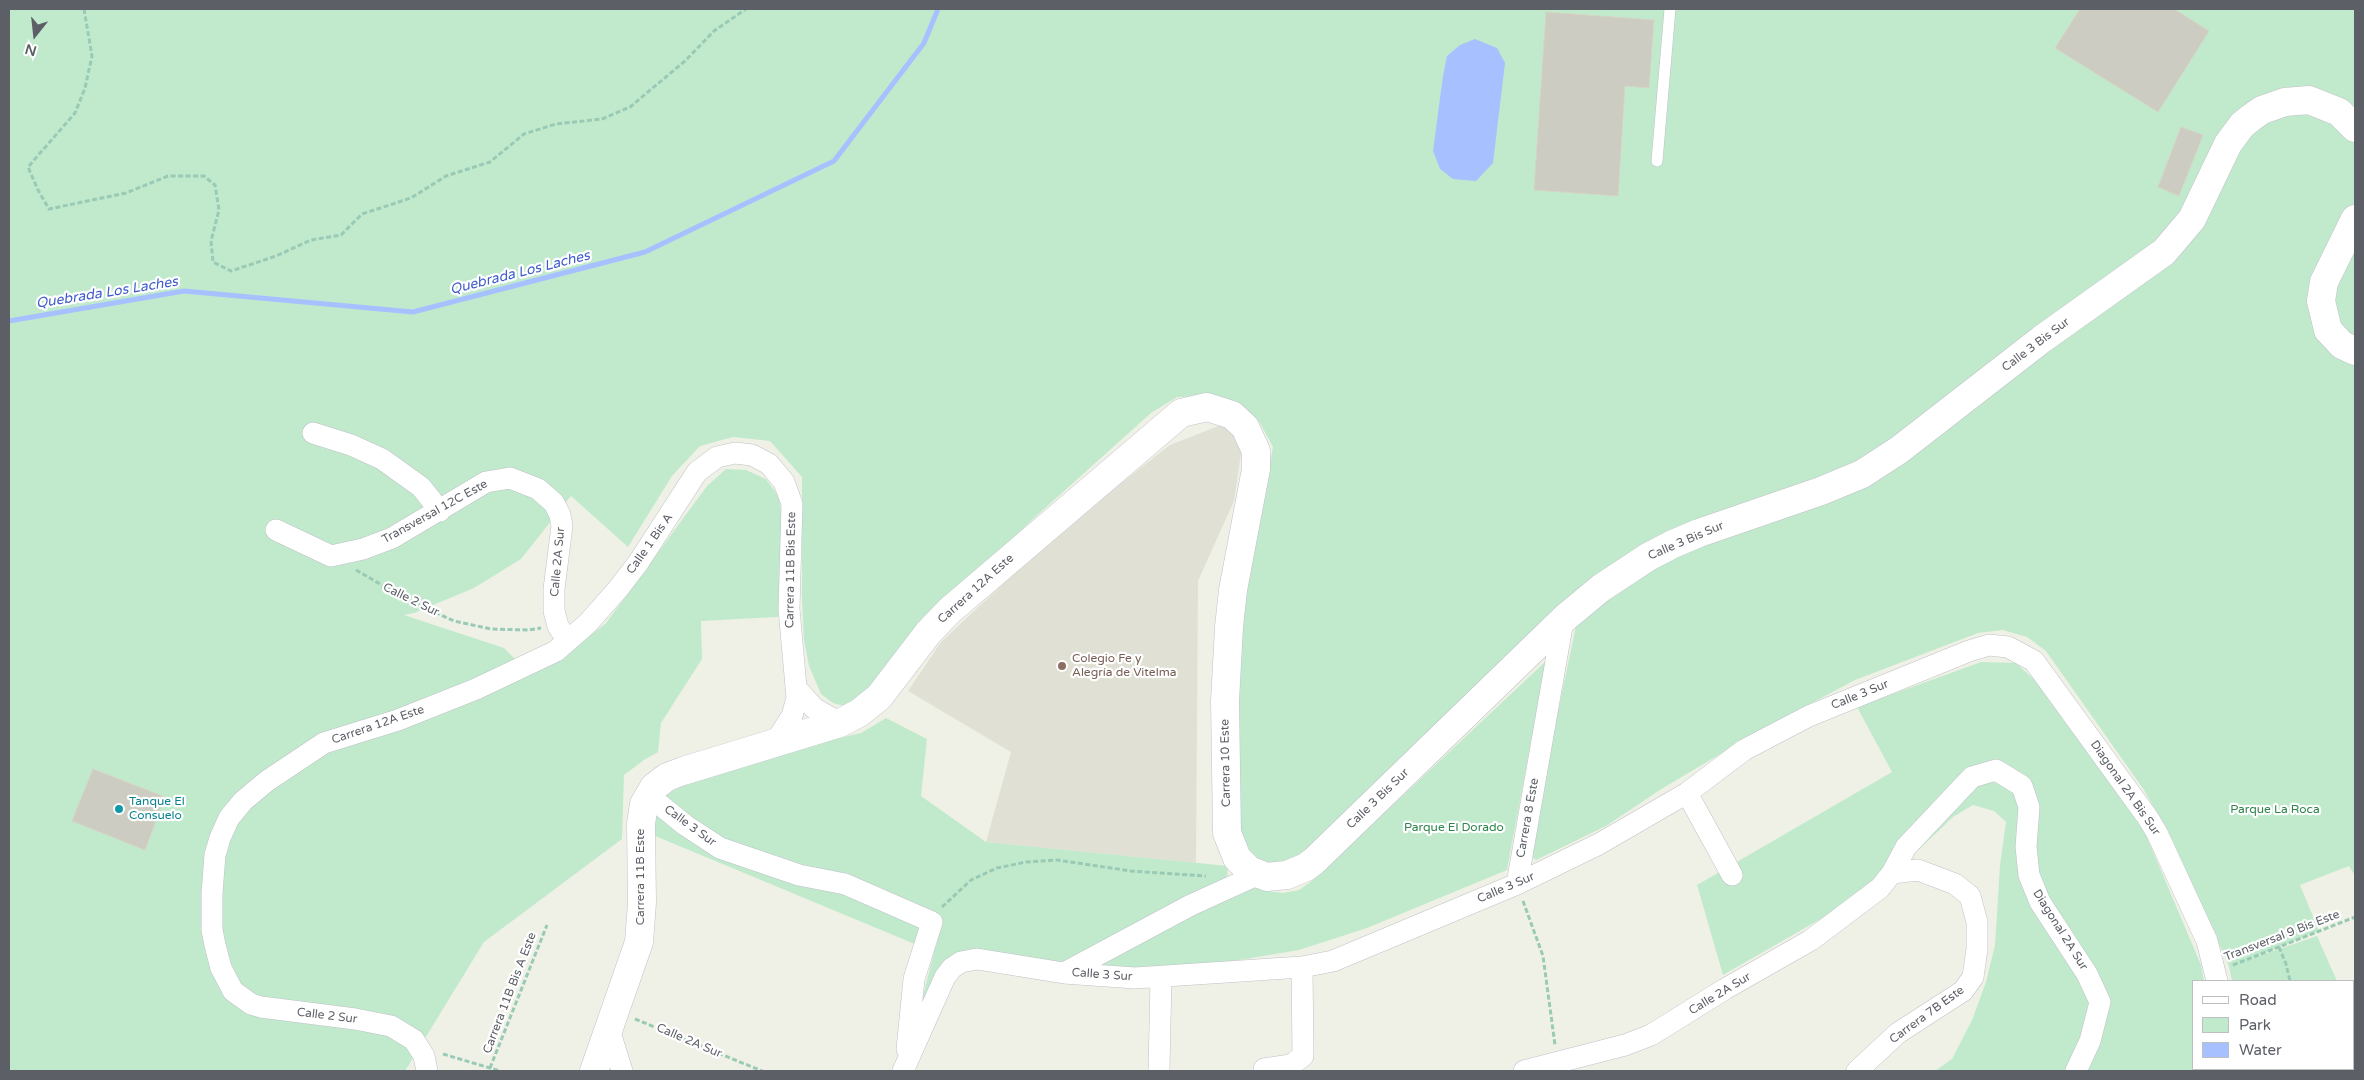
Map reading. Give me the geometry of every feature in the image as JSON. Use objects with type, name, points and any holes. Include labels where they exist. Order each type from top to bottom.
[{"type":"street","name":"Calle 3 Bis Sur","points":[[1257,875],[1267,877],[1287,876],[1310,864],[1563,621],[1608,582],[1664,548],[1699,533],[1842,484],[1862,474],[1899,450],[2042,339],[2152,261],[2174,242],[2200,206],[2234,134],[2262,110],[2285,102],[2309,100],[2334,109],[2355,128]]},
{"type":"street","points":[[2355,219],[2324,282],[2321,301],[2328,330],[2342,345],[2355,351]]},
{"type":"street","name":"Carrera 12A Este","points":[[648,796],[659,782],[668,777],[776,741],[840,723],[859,713],[879,697],[928,633],[949,611],[1174,418],[1198,408],[1215,408],[1232,415],[1245,427]]},
{"type":"street","name":"Carrera 10 Este","points":[[1245,427],[1254,443],[1256,460],[1229,627],[1225,701],[1227,824],[1229,842],[1237,858],[1257,875]]},
{"type":"street","points":[[313,433],[351,445],[382,459],[421,487],[440,511]]},
{"type":"street","name":"Calle 1 Bis A","points":[[562,633],[588,623],[623,583],[665,524],[697,472],[717,457],[735,453]]},
{"type":"street","name":"Carrera 11B Bis Este","points":[[735,453],[752,455],[769,464],[778,472],[789,492],[793,516],[789,553],[789,609],[797,688],[792,716],[776,741]]},
{"type":"street","name":"Transversal 12C Este","points":[[331,556],[363,549],[392,538],[486,482],[510,478]]},
{"type":"street","name":"Calle 2A Sur","points":[[510,478],[538,489],[554,502],[560,514],[562,526],[554,589],[554,611],[562,633]]},
{"type":"street","points":[[276,530],[331,556]]},
{"type":"street","name":"Carrera 8 Este","points":[[1517,884],[1563,621]]},
{"type":"street","name":"Carrera 12A Este","points":[[232,991],[226,981],[214,945],[212,885],[220,838],[229,818],[243,801],[268,781],[324,743],[398,720],[476,689],[547,655],[562,633]]},
{"type":"street","name":"Calle 3 Sur","points":[[903,1071],[945,977],[952,968],[961,962],[977,959],[1064,973],[1161,977],[1302,967],[1333,960],[1517,884],[1599,844],[1687,793],[1744,750],[1809,716],[1978,647],[2008,647]]},
{"type":"street","name":"Diagonal 2A Bis Sur","points":[[2008,647],[2027,654],[2041,668],[2157,833],[2207,941],[2216,976]]},
{"type":"street","points":[[797,688],[814,708],[840,723]]},
{"type":"street","name":"Diagonal 2A Sur","points":[[1892,873],[1906,846],[1972,777],[1996,770],[2022,786],[2029,807],[2026,847],[2029,875],[2040,902],[2087,974],[2100,1002],[2090,1041],[2076,1071]]},
{"type":"street","points":[[1687,793],[1732,876]]},
{"type":"street","name":"Calle 3 Sur","points":[[648,796],[685,825],[720,848],[799,875],[845,884],[932,922]]},
{"type":"street","name":"Carrera 11B Este","points":[[594,1071],[639,942],[642,903],[641,824],[648,796]]},
{"type":"street","name":"Carrera 7B Este","points":[[1857,1071],[1898,1033],[1964,991],[1973,977],[1977,949],[1976,922],[1970,896],[1955,884],[1918,870],[1892,873]]},
{"type":"street","name":"Calle 2A Sur","points":[[1524,1071],[1625,1045],[1663,1028],[1725,989],[1811,940],[1880,888],[1892,873]]},
{"type":"street","points":[[1064,973],[1191,905],[1257,875]]},
{"type":"street","points":[[903,1071],[914,979],[932,922]]},
{"type":"street","points":[[1264,1069],[1291,1066],[1303,1056],[1302,967]]},
{"type":"street","points":[[1158,1071],[1161,977]]},
{"type":"street","name":"Calle 2 Sur","points":[[232,991],[241,998],[261,1007],[364,1020],[391,1026],[414,1040],[419,1047]]},
{"type":"street","points":[[612,1020],[622,1071]]},
{"type":"street","points":[[419,1047],[424,1056],[427,1071]]},
{"type":"lane","points":[[1657,161],[1670,9]]},
{"type":"path","points":[[84,9],[92,56],[85,88],[75,113],[28,166],[38,190],[49,208],[126,193],[168,176],[204,176],[215,185],[219,210],[211,241],[213,262],[231,272],[276,256],[311,240],[341,235],[362,214],[411,198],[446,176],[490,162],[524,134],[556,124],[602,119],[630,107],[685,61],[714,31],[746,9]]},
{"type":"path","name":"Calle 2 Sur","points":[[331,556],[404,598],[454,621],[491,630],[528,630],[562,633]]},
{"type":"path","points":[[932,922],[949,899],[971,880],[997,868],[1026,862],[1058,860],[1141,872],[1209,876]]},
{"type":"path","points":[[1517,884],[1543,956],[1558,1062]]},
{"type":"path","name":"Transversal 9 Bis Este","points":[[2216,976],[2279,947],[2355,917]]},
{"type":"path","name":"Carrera 11B Bis A Este","points":[[490,1068],[547,925]]},
{"type":"path","points":[[2279,947],[2290,980]]},
{"type":"path","name":"Calle 2A Sur","points":[[612,1020],[762,1071]]},
{"type":"path","points":[[419,1047],[500,1071]]},
{"type":"shaded area","name":"Colegio Fe y Alegría de Vitelma","points":[[1221,425],[1243,440],[1234,501],[1198,581],[1196,863],[986,842],[1011,752],[908,691],[941,642],[1062,529],[1170,445]]},
{"type":"green space","name":"Parque La Roca","points":[[9,9],[2355,9],[2355,876],[2349,866],[2300,885],[2319,931],[2247,960],[2317,936],[2337,980],[2232,980],[2229,966],[2172,839],[2144,790],[2046,651],[2027,637],[2003,630],[1978,633],[1855,680],[1754,734],[1663,788],[1606,826],[1536,860],[1528,853],[1583,593],[1292,864],[1268,869],[1241,845],[1235,727],[1239,634],[1273,447],[1260,423],[1242,405],[1208,396],[1177,397],[1151,413],[1033,519],[924,623],[873,692],[848,707],[833,703],[821,694],[809,666],[804,640],[802,599],[802,477],[770,441],[733,437],[700,446],[672,476],[628,547],[571,496],[521,559],[474,588],[414,613],[404,615],[504,648],[526,670],[567,654],[606,623],[707,486],[726,469],[746,470],[766,479],[779,497],[785,537],[778,617],[701,621],[702,659],[661,723],[658,752],[624,775],[622,839],[484,942],[405,1071],[9,1071]]},
{"type":"green space","name":"Parque El Dorado","points":[[1546,661],[1507,870],[1367,928],[1299,950],[1221,963],[1169,968],[1096,968],[1249,885],[1283,893],[1299,890],[1313,880]]},
{"type":"green space","points":[[1981,662],[2016,663],[2051,695],[2146,835],[2201,965],[2204,980],[2192,980],[2192,1070],[2220,1071],[1935,1071],[1952,1059],[1972,1020],[1986,982],[1995,945],[2000,865],[2006,822],[1994,811],[1973,805],[1953,817],[1912,856],[1866,893],[1723,975],[1697,885],[1892,772],[1857,707]]},
{"type":"green space","points":[[886,718],[927,739],[921,796],[986,842],[1228,866],[1227,880],[1064,963],[969,949],[957,953],[921,1004],[934,952],[648,833],[664,796],[689,782],[821,742],[861,733]]},
{"type":"green space","points":[[2242,1070],[2326,1070],[2325,1071]]},
{"type":"water","points":[[1475,39],[1497,48],[1505,63],[1493,163],[1476,181],[1453,179],[1440,169],[1433,151],[1447,56],[1460,45]]},
{"type":"building","points":[[2080,9],[2174,9],[2209,31],[2158,112],[2055,48]]},
{"type":"building","points":[[1546,12],[1654,20],[1649,88],[1625,86],[1618,196],[1534,190]]},
{"type":"building","points":[[2181,127],[2203,135],[2179,196],[2158,187]]},
{"type":"building","name":"Tanque El Consuelo","points":[[93,769],[165,797],[145,850],[72,821]]},
{"type":"waterway","name":"Quebrada Los Laches","points":[[9,321],[184,291],[413,312],[645,252],[834,161],[924,43],[938,9]]},
{"type":"place","name":"Colegio Fe y Alegría de Vitelma","points":[[1062,666]]},
{"type":"place","name":"Tanque El Consuelo","points":[[119,809]]}]
